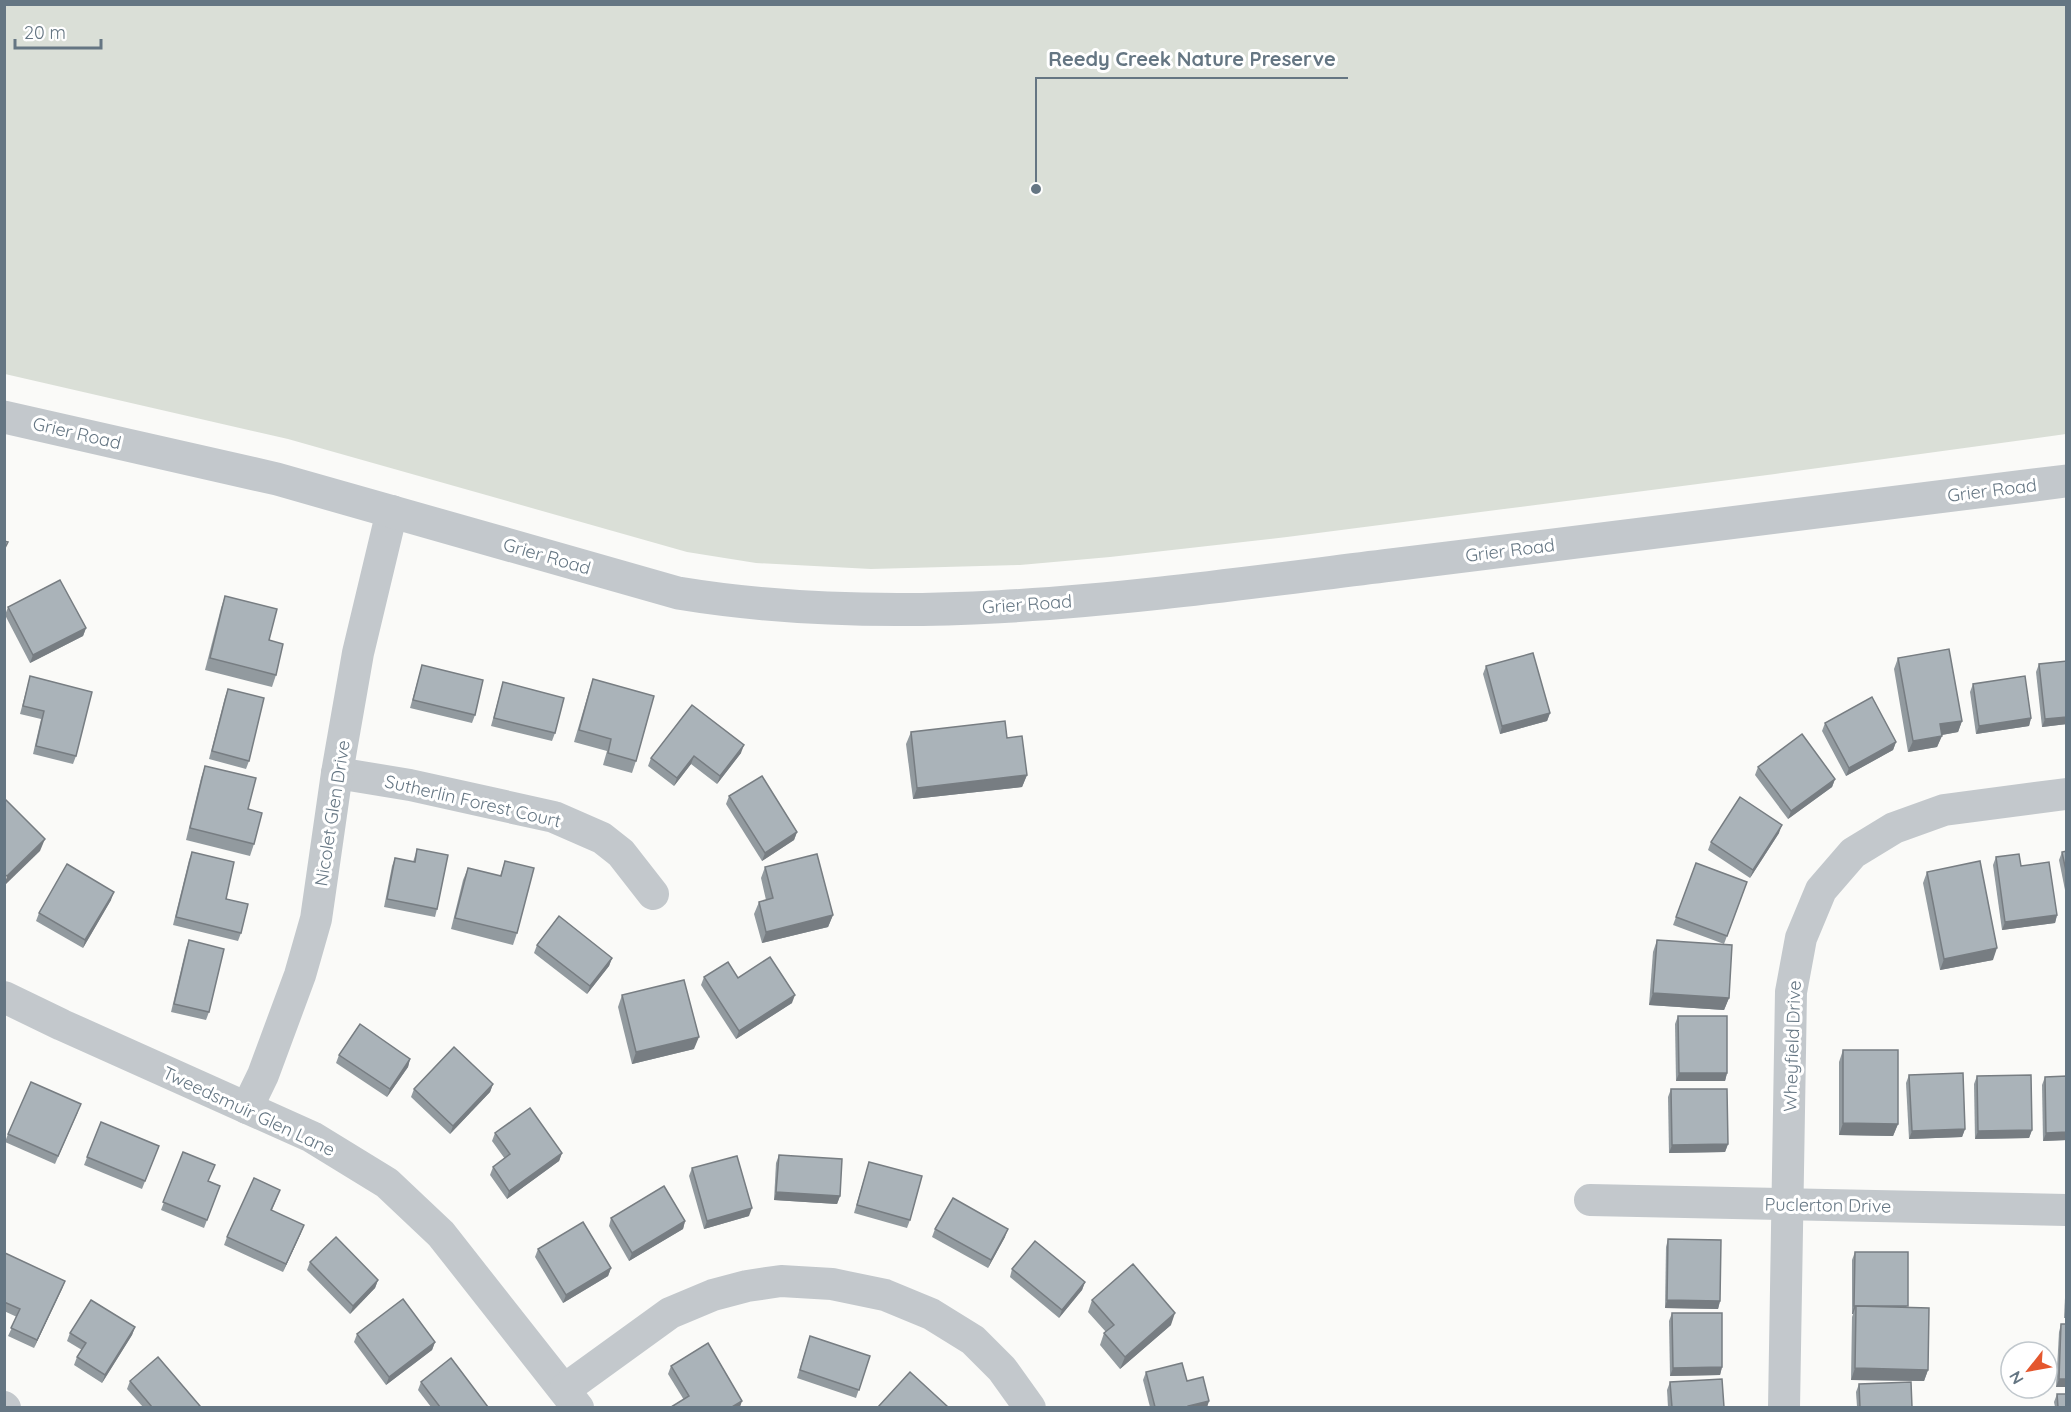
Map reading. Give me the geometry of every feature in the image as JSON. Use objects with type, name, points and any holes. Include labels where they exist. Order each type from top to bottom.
[{"type":"street","name":"Grier Road","points":[[4,417],[277,479],[678,593],[724,600],[821,609],[930,610],[1021,606],[1179,591],[2067,481]]},
{"type":"street","name":"Nicolet Glen Drive","points":[[247,1108],[263,1075],[300,975],[316,919],[337,773],[358,653],[392,511]]},
{"type":"street","name":"Sutherlin Forest Court","points":[[337,773],[410,785],[554,817],[602,838],[621,853],[653,894]]},
{"type":"street","name":"Wheyfield Drive","points":[[1784,1407],[1791,992],[1800,938],[1821,890],[1853,853],[1894,828],[1944,810],[2067,794]]},
{"type":"street","name":"Tweedsmuir Glen Lane","points":[[4,997],[312,1137],[387,1183],[441,1234],[571,1398]]},
{"type":"street","name":"Puclerton Drive","points":[[1590,1200],[2067,1210]]},
{"type":"street","points":[[571,1398],[670,1313],[713,1295],[747,1286],[781,1281],[832,1284],[885,1294],[931,1314],[973,1340],[1002,1369],[1030,1407]]},
{"type":"shaded area","points":[[5,4],[2066,5],[2066,434],[1287,537],[1020,565],[871,569],[756,563],[687,552],[288,439],[5,374]]},
{"type":"building","points":[[60,580],[86,628],[33,655],[8,607]]},
{"type":"building","points":[[225,596],[277,609],[269,640],[283,644],[276,675],[210,658]]},
{"type":"building","points":[[1949,649],[1962,721],[1940,724],[1942,736],[1913,741],[1898,658]]},
{"type":"building","points":[[1533,653],[1550,713],[1502,726],[1486,666]]},
{"type":"building","points":[[2067,661],[2067,717],[2045,719],[2039,664]]},
{"type":"building","points":[[422,665],[483,680],[475,715],[413,700]]},
{"type":"building","points":[[30,676],[92,692],[76,756],[36,746],[44,711],[23,706]]},
{"type":"building","points":[[2025,676],[2031,718],[1979,726],[1973,684]]},
{"type":"building","points":[[593,679],[654,696],[636,761],[608,753],[611,739],[579,730]]},
{"type":"building","points":[[503,682],[564,698],[555,733],[494,718]]},
{"type":"building","points":[[228,689],[264,698],[249,761],[212,751]]},
{"type":"building","points":[[1872,697],[1896,742],[1849,768],[1825,723]]},
{"type":"building","points":[[692,705],[744,745],[720,776],[694,756],[677,778],[651,758]]},
{"type":"building","points":[[1005,721],[1007,738],[1022,736],[1027,775],[917,788],[911,732]]},
{"type":"building","points":[[1802,734],[1835,779],[1791,811],[1758,767]]},
{"type":"building","points":[[205,766],[256,778],[248,809],[262,813],[254,844],[190,828]]},
{"type":"building","points":[[762,776],[797,832],[765,853],[729,796]]},
{"type":"building","points":[[1740,797],[1782,825],[1753,870],[1711,842]]},
{"type":"building","points":[[4,798],[45,839],[7,876],[4,874]]},
{"type":"building","points":[[417,849],[448,855],[437,909],[387,899],[395,858],[415,862]]},
{"type":"building","points":[[2067,851],[2067,876],[2062,852]]},
{"type":"building","points":[[192,852],[234,862],[226,899],[248,904],[241,933],[176,917]]},
{"type":"building","points":[[817,854],[833,915],[766,932],[759,902],[773,898],[765,867]]},
{"type":"building","points":[[2019,854],[2021,866],[2049,862],[2057,915],[2005,922],[1996,857]]},
{"type":"building","points":[[505,861],[534,868],[517,933],[455,918],[468,868],[501,876]]},
{"type":"building","points":[[1980,861],[1997,948],[1944,959],[1927,872]]},
{"type":"building","points":[[1696,863],[1747,882],[1727,936],[1676,917]]},
{"type":"building","points":[[67,864],[114,892],[85,940],[39,913]]},
{"type":"building","points":[[559,916],[612,958],[590,986],[537,945]]},
{"type":"building","points":[[189,940],[224,949],[209,1012],[174,1004]]},
{"type":"building","points":[[1657,940],[1732,945],[1729,998],[1653,993]]},
{"type":"building","points":[[770,957],[795,995],[739,1031],[704,977],[728,962],[738,978]]},
{"type":"building","points":[[684,980],[699,1037],[636,1052],[622,995]]},
{"type":"building","points":[[1678,1016],[1727,1016],[1727,1073],[1679,1073]]},
{"type":"building","points":[[360,1024],[410,1059],[390,1089],[339,1055]]},
{"type":"building","points":[[454,1047],[493,1084],[453,1126],[414,1089]]},
{"type":"building","points":[[1843,1050],[1898,1050],[1898,1124],[1843,1123]]},
{"type":"building","points":[[1963,1073],[1965,1129],[1912,1131],[1909,1075]]},
{"type":"building","points":[[2031,1075],[2032,1130],[1978,1131],[1977,1076]]},
{"type":"building","points":[[2067,1076],[2067,1132],[2046,1133],[2045,1077]]},
{"type":"building","points":[[31,1082],[81,1104],[58,1156],[8,1134]]},
{"type":"building","points":[[1671,1089],[1727,1089],[1728,1144],[1672,1145]]},
{"type":"building","points":[[530,1108],[562,1153],[509,1191],[493,1167],[510,1154],[495,1133]]},
{"type":"building","points":[[101,1122],[159,1146],[145,1181],[87,1157]]},
{"type":"building","points":[[183,1152],[215,1165],[208,1181],[220,1186],[207,1220],[163,1202]]},
{"type":"building","points":[[779,1155],[842,1159],[840,1196],[776,1192]]},
{"type":"building","points":[[737,1156],[752,1208],[707,1221],[692,1168]]},
{"type":"building","points":[[869,1162],[922,1176],[910,1220],[857,1205]]},
{"type":"building","points":[[254,1178],[280,1190],[271,1210],[304,1225],[286,1264],[227,1237]]},
{"type":"building","points":[[664,1186],[685,1221],[632,1253],[611,1218]]},
{"type":"building","points":[[953,1198],[1008,1229],[991,1260],[935,1229]]},
{"type":"building","points":[[583,1222],[611,1268],[566,1295],[538,1249]]},
{"type":"building","points":[[336,1237],[378,1280],[353,1306],[310,1262]]},
{"type":"building","points":[[1668,1239],[1721,1240],[1720,1301],[1667,1300]]},
{"type":"building","points":[[1035,1241],[1085,1282],[1062,1310],[1012,1269]]},
{"type":"building","points":[[1855,1252],[1908,1252],[1908,1306],[1854,1306]]},
{"type":"building","points":[[5,1253],[65,1281],[37,1340],[11,1328],[20,1309],[4,1302]]},
{"type":"building","points":[[1133,1264],[1175,1313],[1125,1357],[1104,1333],[1114,1325],[1092,1300]]},
{"type":"building","points":[[403,1299],[435,1342],[389,1377],[357,1334]]},
{"type":"building","points":[[91,1300],[135,1327],[105,1375],[77,1357],[86,1343],[70,1333]]},
{"type":"building","points":[[1856,1306],[1929,1308],[1928,1370],[1855,1368]]},
{"type":"building","points":[[1672,1313],[1722,1313],[1722,1367],[1673,1368]]},
{"type":"building","points":[[2061,1324],[2067,1324],[2067,1379],[2059,1379]]},
{"type":"building","points":[[810,1336],[870,1356],[859,1390],[800,1370]]},
{"type":"building","points":[[708,1343],[742,1401],[732,1407],[671,1407],[689,1396],[671,1366]]},
{"type":"building","points":[[158,1357],[200,1406],[152,1407],[130,1381]]},
{"type":"building","points":[[451,1358],[488,1407],[440,1407],[421,1382]]},
{"type":"building","points":[[1182,1363],[1187,1381],[1203,1377],[1209,1401],[1188,1407],[1155,1407],[1146,1372]]},
{"type":"building","points":[[910,1372],[948,1407],[878,1407]]},
{"type":"building","points":[[1722,1379],[1724,1407],[1672,1407],[1670,1382]]},
{"type":"building","points":[[1911,1382],[1912,1407],[1860,1407],[1859,1384]]},
{"type":"building","points":[[2059,1394],[2067,1394],[2067,1407],[2058,1407]]},
{"type":"place","name":"Reedy Creek Nature Preserve","points":[[1036,189]]}]
